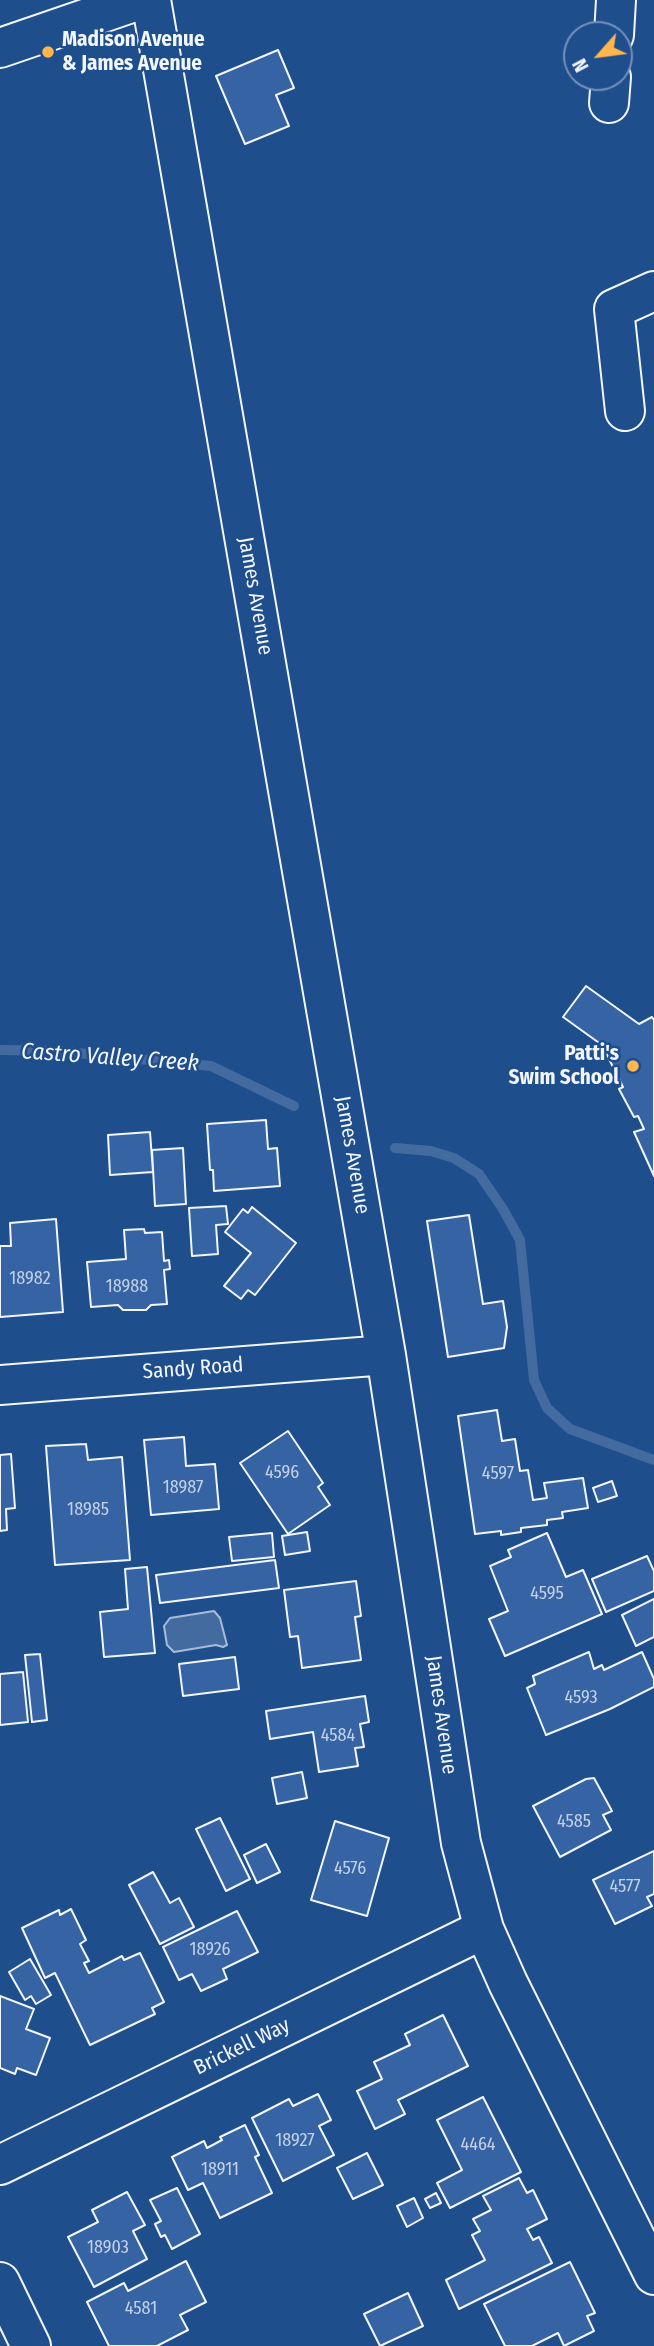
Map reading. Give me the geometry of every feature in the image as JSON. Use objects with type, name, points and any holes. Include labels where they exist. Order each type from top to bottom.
[{"type":"street","points":[[0,48],[140,0]]},
{"type":"street","name":"James Avenue","points":[[151,0],[386,1355],[461,1843],[484,1929],[508,1983],[654,2276]]},
{"type":"street","points":[[615,21],[616,0]]},
{"type":"street","points":[[625,411],[614,309],[654,292]]},
{"type":"street","name":"Sandy Road","points":[[0,1385],[386,1355]]},
{"type":"street","name":"Brickell Way","points":[[0,2165],[484,1929]]},
{"type":"street","points":[[0,2282],[31,2346]]},
{"type":"water","points":[[214,1611],[220,1618],[227,1645],[174,1652],[167,1645],[164,1626],[170,1618]]},
{"type":"building","points":[[278,50],[294,88],[276,95],[289,126],[245,144],[216,76]]},
{"type":"building","name":"Patti's Swim School","points":[[586,986],[639,1024],[652,1017],[654,1020],[654,1176],[634,1132],[644,1129],[638,1116],[634,1117],[619,1089],[623,1087],[602,1045],[563,1017]]},
{"type":"building","points":[[266,1120],[268,1149],[277,1148],[280,1186],[214,1191],[207,1124]]},
{"type":"building","points":[[150,1132],[153,1172],[110,1175],[108,1135]]},
{"type":"building","points":[[183,1148],[186,1204],[155,1206],[152,1150]]},
{"type":"building","points":[[226,1206],[228,1224],[216,1225],[218,1254],[192,1256],[189,1208]]},
{"type":"building","points":[[252,1207],[296,1243],[255,1295],[248,1290],[241,1299],[224,1286],[251,1253],[225,1232],[243,1209],[248,1213]]},
{"type":"building","points":[[469,1215],[483,1304],[503,1301],[507,1327],[504,1348],[448,1357],[427,1221]]},
{"type":"building","points":[[56,1219],[63,1312],[0,1317],[0,1246],[11,1246],[10,1223]]},
{"type":"building","points":[[144,1229],[145,1233],[162,1232],[164,1261],[169,1260],[170,1269],[164,1270],[167,1304],[151,1305],[146,1310],[123,1310],[118,1305],[91,1307],[87,1262],[126,1259],[124,1230]]},
{"type":"building","points":[[497,1410],[502,1441],[515,1439],[520,1471],[528,1470],[533,1500],[547,1498],[544,1483],[583,1478],[588,1508],[562,1512],[563,1518],[547,1520],[547,1525],[521,1528],[521,1532],[501,1535],[501,1531],[475,1534],[458,1416]]},
{"type":"building","points":[[288,1431],[323,1483],[318,1487],[330,1505],[288,1534],[240,1463]]},
{"type":"building","points":[[184,1437],[186,1466],[215,1464],[219,1509],[151,1515],[144,1440]]},
{"type":"building","points":[[86,1444],[88,1460],[122,1457],[130,1560],[55,1565],[46,1446]]},
{"type":"building","points":[[11,1454],[15,1508],[6,1509],[7,1530],[0,1531],[0,1455]]},
{"type":"building","points":[[612,1481],[617,1496],[598,1502],[593,1488]]},
{"type":"building","points":[[307,1532],[310,1551],[285,1555],[282,1536]]},
{"type":"building","points":[[272,1533],[274,1557],[232,1561],[229,1537]]},
{"type":"building","points":[[547,1533],[566,1577],[583,1570],[602,1614],[505,1656],[489,1619],[508,1611],[490,1566],[511,1557],[508,1550]]},
{"type":"building","points":[[647,1556],[654,1571],[654,1591],[606,1612],[592,1579]]},
{"type":"building","points":[[275,1560],[279,1588],[160,1603],[156,1575]]},
{"type":"building","points":[[147,1567],[155,1653],[104,1657],[100,1612],[128,1609],[125,1569]]},
{"type":"building","points":[[356,1581],[361,1616],[355,1617],[361,1660],[302,1668],[298,1636],[290,1637],[284,1590]]},
{"type":"building","points":[[654,1599],[654,1637],[636,1646],[622,1615]]},
{"type":"building","points":[[589,1652],[594,1669],[602,1665],[604,1670],[642,1652],[654,1679],[654,1687],[610,1709],[546,1735],[527,1688],[535,1684],[533,1676]]},
{"type":"building","points":[[40,1654],[47,1720],[32,1722],[25,1655]]},
{"type":"building","points":[[235,1657],[239,1689],[183,1696],[179,1664]]},
{"type":"building","points":[[23,1672],[28,1722],[0,1725],[0,1674]]},
{"type":"building","points":[[365,1696],[369,1722],[360,1724],[364,1747],[355,1748],[358,1766],[319,1772],[313,1732],[270,1739],[266,1711]]},
{"type":"building","points":[[302,1772],[307,1798],[277,1804],[272,1778]]},
{"type":"building","points":[[594,1778],[612,1811],[603,1815],[611,1830],[560,1857],[533,1806],[586,1779]]},
{"type":"building","points":[[220,1818],[250,1879],[226,1891],[196,1829]]},
{"type":"building","points":[[335,1821],[389,1838],[367,1916],[311,1900]]},
{"type":"building","points":[[266,1844],[280,1872],[257,1883],[244,1855]]},
{"type":"building","points":[[654,1851],[654,1894],[647,1897],[652,1906],[615,1924],[593,1880]]},
{"type":"building","points":[[153,1872],[170,1903],[179,1898],[194,1927],[160,1944],[129,1885]]},
{"type":"building","points":[[71,1909],[86,1940],[80,1944],[89,1961],[84,1963],[89,1973],[122,1956],[124,1960],[140,1953],[164,2002],[152,2008],[155,2014],[90,2045],[55,1973],[45,1978],[22,1928],[59,1910],[60,1915]]},
{"type":"building","points":[[237,1911],[258,1952],[223,1969],[227,1979],[201,1991],[192,1974],[179,1980],[163,1947]]},
{"type":"building","points":[[30,1959],[51,1995],[36,2004],[31,1996],[25,2000],[9,1972]]},
{"type":"building","points":[[0,1996],[34,2009],[26,2029],[50,2038],[36,2075],[17,2068],[15,2074],[0,2068]]},
{"type":"building","points":[[443,2015],[468,2066],[398,2100],[405,2114],[375,2129],[357,2091],[382,2079],[374,2062],[410,2045],[405,2034]]},
{"type":"building","points":[[318,2094],[331,2120],[319,2126],[334,2155],[283,2181],[252,2118],[289,2099],[293,2106]]},
{"type":"building","points":[[483,2097],[521,2172],[450,2208],[437,2183],[462,2170],[437,2120]]},
{"type":"building","points":[[245,2125],[259,2155],[255,2157],[272,2193],[220,2218],[203,2183],[188,2190],[172,2157],[204,2141],[207,2148],[222,2140],[220,2137]]},
{"type":"building","points":[[367,2153],[383,2185],[353,2199],[337,2168]]},
{"type":"building","points":[[519,2178],[527,2193],[533,2190],[547,2219],[527,2229],[533,2240],[539,2237],[552,2263],[459,2309],[446,2280],[485,2260],[472,2235],[480,2231],[473,2219],[491,2210],[483,2196]]},
{"type":"building","points":[[177,2188],[200,2234],[172,2249],[165,2235],[161,2237],[155,2224],[161,2221],[150,2200]]},
{"type":"building","points":[[127,2192],[145,2225],[133,2231],[147,2259],[94,2287],[68,2237],[98,2222],[92,2210]]},
{"type":"building","points":[[436,2193],[441,2203],[430,2208],[425,2199]]},
{"type":"building","points":[[414,2198],[423,2218],[407,2227],[397,2206]]},
{"type":"building","points":[[186,2261],[206,2302],[180,2315],[188,2330],[157,2346],[109,2346],[87,2302],[124,2283],[128,2291]]},
{"type":"building","points":[[570,2262],[595,2313],[587,2316],[594,2331],[564,2346],[558,2333],[532,2346],[505,2346],[484,2304]]},
{"type":"building","points":[[408,2293],[423,2326],[380,2346],[364,2314]]},
{"type":"waterway","name":"Castro Valley Creek","points":[[0,1050],[57,1051],[211,1066],[294,1106]]},
{"type":"waterway","name":"Castro Valley Creek","points":[[395,1148],[431,1151],[454,1158],[479,1174],[503,1209],[520,1240],[534,1380],[547,1408],[570,1429],[654,1460]]},
{"type":"place","name":"Madison Avenue & James Avenue","points":[[48,52]]},
{"type":"place","name":"Patti's Swim School","points":[[633,1066]]}]
